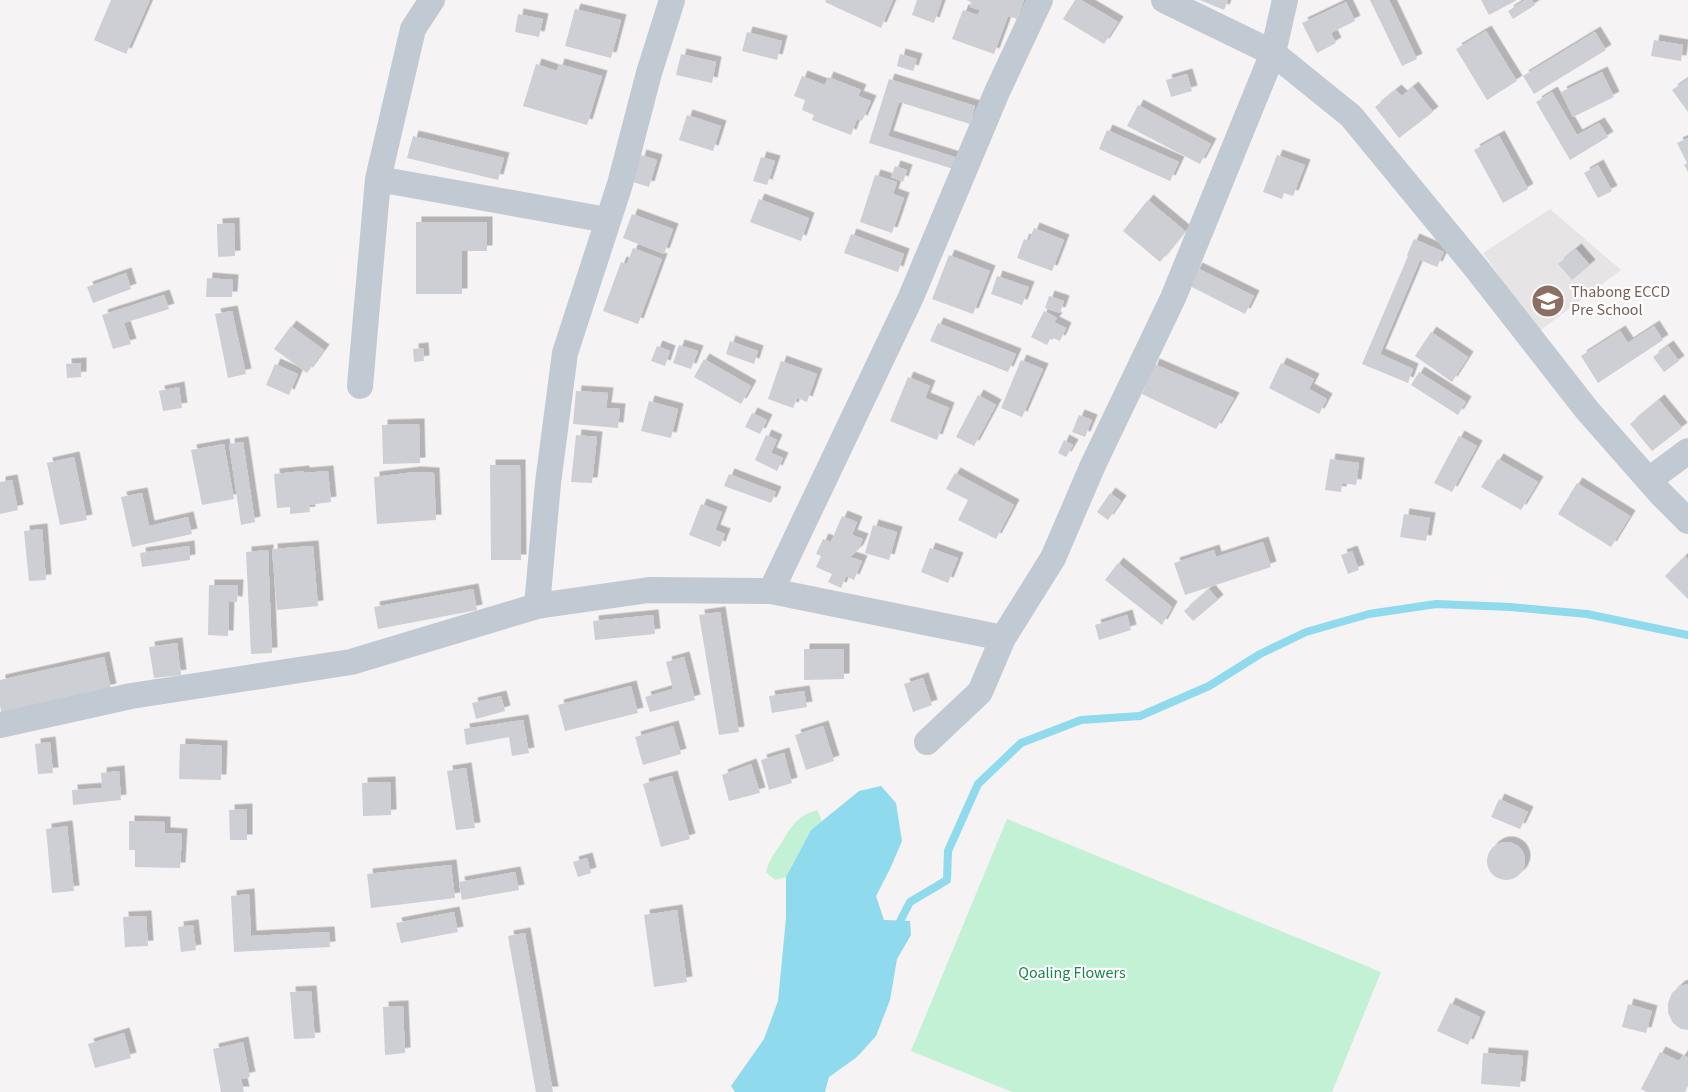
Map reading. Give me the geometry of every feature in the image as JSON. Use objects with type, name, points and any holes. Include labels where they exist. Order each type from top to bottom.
[{"type":"street","points":[[360,386],[378,178],[413,29],[432,0]]},
{"type":"street","points":[[537,606],[548,483],[565,352],[620,183],[649,73],[672,0]]},
{"type":"street","points":[[771,591],[911,297],[997,92],[1040,0]]},
{"type":"street","points":[[1164,0],[1273,52],[1351,116],[1476,268],[1587,410],[1688,521]]},
{"type":"street","points":[[927,742],[980,692],[1003,638],[1053,558],[1093,465],[1173,298],[1273,52],[1285,0]]},
{"type":"street","points":[[378,178],[607,220]]},
{"type":"street","points":[[1649,480],[1688,451]]},
{"type":"street","points":[[0,725],[131,696],[351,662],[537,606],[649,590],[771,591],[1003,638]]},
{"type":"shaded area","name":"Thabong ECCD Pre School","points":[[1550,209],[1621,270],[1538,332],[1483,253]]},
{"type":"green space","points":[[817,810],[822,821],[811,830],[786,877],[775,880],[766,872],[772,856],[796,822],[804,815]]},
{"type":"green space","name":"Qoaling Flowers","points":[[1007,819],[1381,972],[1332,1092],[1012,1092],[911,1051]]},
{"type":"water","points":[[881,786],[896,803],[902,841],[876,896],[884,920],[910,921],[911,935],[897,959],[890,1000],[876,1036],[857,1057],[829,1077],[825,1092],[735,1092],[731,1086],[764,1039],[778,1001],[786,918],[786,877],[811,830],[859,791]]},
{"type":"building","points":[[111,0],[150,0],[126,54],[94,40]]},
{"type":"building","points":[[826,0],[893,0],[881,28],[825,2]]},
{"type":"building","points":[[917,0],[942,0],[934,23],[912,15]]},
{"type":"building","points":[[966,0],[1024,0],[1017,19],[1008,16],[994,54],[952,39],[963,10],[978,15],[980,10],[970,7],[971,2]]},
{"type":"building","points":[[1075,0],[1081,0],[1118,22],[1104,44],[1063,19]]},
{"type":"building","points":[[1200,0],[1228,0],[1224,10]]},
{"type":"building","points":[[1370,0],[1389,0],[1417,59],[1402,66]]},
{"type":"building","points":[[1481,0],[1517,0],[1489,15]]},
{"type":"building","points":[[1525,0],[1532,0],[1535,5],[1513,19],[1508,11]]},
{"type":"building","points":[[1346,2],[1355,21],[1331,33],[1336,43],[1317,53],[1302,23]]},
{"type":"building","points":[[575,9],[621,20],[611,58],[565,46]]},
{"type":"building","points":[[518,14],[543,19],[539,37],[515,32]]},
{"type":"building","points":[[1486,31],[1517,81],[1487,100],[1456,49]]},
{"type":"building","points":[[747,32],[782,41],[777,60],[742,51]]},
{"type":"building","points":[[1595,32],[1606,50],[1534,94],[1523,76]]},
{"type":"building","points":[[1654,40],[1683,45],[1681,61],[1651,56]]},
{"type":"building","points":[[681,54],[716,62],[712,83],[676,75]]},
{"type":"building","points":[[900,54],[917,59],[913,71],[897,66]]},
{"type":"building","points":[[536,64],[557,71],[559,64],[602,76],[587,125],[523,106]]},
{"type":"building","points":[[1602,72],[1614,97],[1573,117],[1561,92]]},
{"type":"building","points":[[1187,74],[1192,91],[1171,97],[1166,80]]},
{"type":"building","points":[[802,76],[825,85],[828,77],[861,90],[858,96],[871,101],[862,121],[857,119],[851,135],[812,120],[814,115],[802,110],[805,100],[794,96]]},
{"type":"building","points":[[889,79],[975,106],[970,124],[899,102],[888,136],[961,159],[957,170],[869,143]]},
{"type":"building","points":[[1688,79],[1688,112],[1672,90]]},
{"type":"building","points":[[1413,87],[1433,112],[1399,138],[1375,107],[1396,90],[1402,96]]},
{"type":"building","points":[[1552,92],[1577,135],[1599,123],[1608,137],[1570,160],[1536,102]]},
{"type":"building","points":[[1138,105],[1211,144],[1200,164],[1127,126]]},
{"type":"building","points":[[687,115],[721,126],[713,151],[679,140]]},
{"type":"building","points":[[1107,130],[1179,162],[1170,181],[1099,149]]},
{"type":"building","points":[[413,136],[504,158],[498,180],[407,158]]},
{"type":"building","points":[[1499,136],[1528,189],[1503,203],[1474,150]]},
{"type":"building","points":[[1688,138],[1688,172],[1684,165],[1687,163],[1677,143]]},
{"type":"building","points":[[641,155],[657,160],[649,187],[633,182]]},
{"type":"building","points":[[1277,155],[1305,165],[1293,196],[1284,193],[1282,199],[1263,192]]},
{"type":"building","points":[[761,157],[775,161],[767,185],[753,181]]},
{"type":"building","points":[[1598,165],[1612,191],[1598,198],[1584,173]]},
{"type":"building","points":[[895,166],[907,170],[903,182],[891,177]]},
{"type":"building","points":[[875,175],[897,182],[893,194],[904,198],[892,233],[860,222]]},
{"type":"building","points":[[759,199],[809,218],[801,241],[750,222]]},
{"type":"building","points":[[1148,200],[1185,231],[1160,262],[1123,231]]},
{"type":"building","points":[[632,214],[673,229],[664,254],[623,238]]},
{"type":"building","points":[[416,222],[487,222],[487,251],[462,251],[462,294],[416,294]]},
{"type":"building","points":[[234,223],[235,256],[218,257],[217,224]]},
{"type":"building","points":[[1034,228],[1064,240],[1052,271],[1017,258],[1024,239],[1029,241]]},
{"type":"building","points":[[851,234],[904,254],[898,272],[844,253]]},
{"type":"building","points":[[1414,239],[1444,252],[1437,267],[1420,260],[1380,354],[1413,369],[1408,383],[1362,364]]},
{"type":"building","points":[[633,248],[662,259],[638,324],[603,311],[621,262],[627,264]]},
{"type":"building","points":[[1576,249],[1590,265],[1572,280],[1558,264]]},
{"type":"building","points":[[949,255],[990,271],[973,314],[932,299]]},
{"type":"building","points":[[1197,268],[1254,296],[1245,314],[1188,285]]},
{"type":"building","points":[[126,273],[131,289],[93,303],[87,287]]},
{"type":"building","points":[[997,276],[1029,287],[1022,305],[991,294]]},
{"type":"building","points":[[207,278],[233,280],[232,297],[206,297]]},
{"type":"building","points":[[164,295],[169,309],[124,323],[131,344],[113,349],[102,315]]},
{"type":"building","points":[[1049,296],[1064,301],[1060,313],[1045,308]]},
{"type":"building","points":[[232,311],[246,374],[228,378],[215,314]]},
{"type":"building","points":[[1044,311],[1057,318],[1054,322],[1066,328],[1060,341],[1051,337],[1047,345],[1031,337]]},
{"type":"building","points":[[938,323],[1016,354],[1008,372],[930,341]]},
{"type":"building","points":[[291,326],[324,350],[307,373],[274,349]]},
{"type":"building","points":[[1654,326],[1663,340],[1598,383],[1581,356],[1620,331],[1628,343]]},
{"type":"building","points":[[1431,332],[1468,357],[1452,382],[1415,356]]},
{"type":"building","points":[[730,341],[758,351],[754,364],[726,354]]},
{"type":"building","points":[[679,345],[698,351],[691,369],[673,363]]},
{"type":"building","points":[[657,346],[670,351],[665,366],[651,361]]},
{"type":"building","points":[[1668,346],[1679,361],[1664,372],[1653,357]]},
{"type":"building","points":[[423,348],[424,361],[414,362],[413,349]]},
{"type":"building","points":[[704,359],[751,386],[741,404],[694,377]]},
{"type":"building","points":[[1021,360],[1043,369],[1022,417],[1001,408]]},
{"type":"building","points":[[781,361],[817,374],[807,402],[797,398],[793,408],[768,399]]},
{"type":"building","points":[[81,363],[81,377],[67,378],[66,364]]},
{"type":"building","points":[[1281,363],[1314,379],[1309,389],[1327,399],[1319,414],[1269,388]]},
{"type":"building","points":[[275,364],[298,374],[289,395],[266,385]]},
{"type":"building","points":[[1154,364],[1234,398],[1216,429],[1142,394]]},
{"type":"building","points":[[1419,372],[1466,402],[1458,415],[1411,385]]},
{"type":"building","points":[[908,377],[930,386],[925,398],[949,408],[937,440],[890,421]]},
{"type":"building","points":[[179,387],[182,408],[163,411],[159,391]]},
{"type":"building","points":[[576,391],[608,393],[606,408],[620,409],[618,428],[573,424]]},
{"type":"building","points":[[978,395],[996,405],[974,446],[956,437]]},
{"type":"building","points":[[1659,400],[1682,428],[1652,451],[1630,424]]},
{"type":"building","points":[[649,401],[678,409],[671,438],[641,431]]},
{"type":"building","points":[[752,413],[767,420],[760,434],[745,427]]},
{"type":"building","points":[[1079,415],[1092,420],[1085,437],[1072,432]]},
{"type":"building","points":[[419,424],[420,463],[383,464],[382,425]]},
{"type":"building","points":[[576,435],[597,437],[592,483],[571,482]]},
{"type":"building","points":[[766,435],[777,440],[771,453],[783,458],[777,471],[755,460]]},
{"type":"building","points":[[1459,436],[1477,446],[1452,492],[1434,483]]},
{"type":"building","points":[[1064,440],[1073,445],[1066,457],[1058,453]]},
{"type":"building","points":[[243,442],[255,522],[241,525],[229,444]]},
{"type":"building","points":[[224,444],[234,499],[202,505],[191,450]]},
{"type":"building","points":[[74,457],[87,520],[60,525],[47,463]]},
{"type":"building","points":[[1330,459],[1359,463],[1356,485],[1342,483],[1341,492],[1325,490]]},
{"type":"building","points":[[1498,459],[1538,482],[1521,510],[1481,487]]},
{"type":"building","points":[[490,465],[520,465],[521,560],[491,560]]},
{"type":"building","points":[[304,471],[304,473],[328,471],[331,502],[309,505],[310,512],[290,514],[290,507],[277,508],[274,474]]},
{"type":"building","points":[[415,472],[434,473],[436,520],[377,524],[374,477]]},
{"type":"building","points":[[955,473],[1014,505],[996,539],[958,520],[968,500],[946,489]]},
{"type":"building","points":[[729,474],[776,492],[771,503],[724,486]]},
{"type":"building","points":[[12,480],[18,510],[0,514],[0,482]]},
{"type":"building","points":[[1577,483],[1630,516],[1611,547],[1558,514]]},
{"type":"building","points":[[142,493],[149,526],[188,517],[192,534],[132,547],[121,497]]},
{"type":"building","points":[[1110,493],[1121,501],[1108,520],[1097,512]]},
{"type":"building","points":[[701,504],[722,512],[715,530],[725,534],[720,547],[689,535]]},
{"type":"building","points":[[1404,514],[1430,518],[1426,541],[1400,537]]},
{"type":"building","points":[[842,516],[857,522],[852,535],[863,539],[858,550],[850,557],[862,561],[854,580],[846,576],[841,588],[828,582],[832,574],[816,567],[821,556],[816,554],[823,539],[831,542]]},
{"type":"building","points":[[873,525],[897,532],[889,560],[865,553]]},
{"type":"building","points":[[42,529],[46,580],[29,581],[24,531]]},
{"type":"building","points":[[1263,542],[1271,567],[1185,595],[1174,563],[1214,550],[1216,557]]},
{"type":"building","points":[[189,546],[190,560],[142,567],[140,553]]},
{"type":"building","points":[[313,546],[318,606],[277,610],[272,549]]},
{"type":"building","points":[[930,548],[958,558],[948,583],[921,572]]},
{"type":"building","points":[[268,550],[272,653],[251,654],[246,552]]},
{"type":"building","points":[[1352,551],[1359,570],[1348,574],[1341,555]]},
{"type":"building","points":[[1685,556],[1688,559],[1688,599],[1665,576]]},
{"type":"building","points":[[1118,563],[1172,607],[1162,625],[1105,580]]},
{"type":"building","points":[[209,585],[238,585],[237,602],[229,601],[228,636],[208,635]]},
{"type":"building","points":[[473,589],[477,610],[378,629],[374,607]]},
{"type":"building","points":[[1209,589],[1218,600],[1193,621],[1184,611]]},
{"type":"building","points":[[720,612],[739,732],[719,735],[699,615]]},
{"type":"building","points":[[653,615],[655,634],[595,640],[593,621]]},
{"type":"building","points":[[1127,615],[1131,630],[1099,640],[1095,625]]},
{"type":"building","points":[[177,643],[181,675],[154,678],[149,647]]},
{"type":"building","points":[[804,649],[844,649],[844,679],[804,680]]},
{"type":"building","points":[[104,657],[111,689],[2,714],[0,680]]},
{"type":"building","points":[[684,657],[695,700],[650,712],[645,697],[673,689],[666,662]]},
{"type":"building","points":[[923,678],[932,705],[913,712],[904,684]]},
{"type":"building","points":[[631,686],[638,713],[565,731],[558,705]]},
{"type":"building","points":[[804,691],[807,707],[772,713],[769,696]]},
{"type":"building","points":[[501,696],[505,711],[476,719],[472,703]]},
{"type":"building","points":[[523,720],[529,753],[512,756],[509,737],[466,745],[464,729]]},
{"type":"building","points":[[673,726],[681,754],[643,765],[635,737]]},
{"type":"building","points":[[823,726],[834,761],[806,770],[795,735]]},
{"type":"building","points":[[50,742],[53,773],[38,774],[35,744]]},
{"type":"building","points":[[180,744],[222,746],[221,780],[179,779]]},
{"type":"building","points":[[784,753],[792,783],[769,790],[761,760]]},
{"type":"building","points":[[751,764],[760,793],[729,801],[722,775]]},
{"type":"building","points":[[466,768],[475,828],[456,830],[447,771]]},
{"type":"building","points":[[119,771],[121,800],[73,805],[72,790],[102,788],[101,773]]},
{"type":"building","points":[[672,776],[690,839],[661,847],[643,784]]},
{"type":"building","points":[[390,782],[391,815],[363,816],[362,783]]},
{"type":"building","points":[[1499,799],[1528,812],[1520,829],[1491,817]]},
{"type":"building","points":[[247,809],[247,840],[230,840],[229,810]]},
{"type":"building","points":[[129,821],[165,822],[165,833],[182,834],[180,868],[135,867],[135,850],[129,850]]},
{"type":"building","points":[[67,826],[74,891],[52,893],[46,829]]},
{"type":"building","points":[[1506,842],[1520,847],[1525,861],[1520,875],[1506,880],[1492,875],[1487,861],[1492,847]]},
{"type":"building","points":[[587,858],[591,873],[578,877],[573,862]]},
{"type":"building","points":[[451,865],[455,898],[371,908],[367,874]]},
{"type":"building","points":[[515,872],[519,890],[462,900],[459,882]]},
{"type":"building","points":[[249,894],[251,936],[329,932],[330,947],[234,952],[231,896]]},
{"type":"building","points":[[677,910],[687,982],[654,987],[644,915]]},
{"type":"building","points":[[454,912],[458,932],[401,943],[396,923]]},
{"type":"building","points":[[146,916],[148,946],[125,947],[123,917]]},
{"type":"building","points":[[193,925],[196,950],[181,952],[178,927]]},
{"type":"building","points":[[525,933],[553,1092],[536,1092],[508,936]]},
{"type":"building","points":[[1688,984],[1688,1030],[1681,1029],[1673,1023],[1668,1013],[1668,1003],[1672,993],[1680,986]]},
{"type":"building","points":[[311,991],[315,1038],[294,1039],[290,992]]},
{"type":"building","points":[[1450,1003],[1480,1017],[1468,1045],[1437,1031]]},
{"type":"building","points":[[1628,1004],[1652,1011],[1646,1033],[1622,1027]]},
{"type":"building","points":[[403,1006],[405,1053],[385,1055],[383,1007]]},
{"type":"building","points":[[124,1033],[131,1058],[95,1068],[88,1044]]},
{"type":"building","points":[[243,1042],[250,1077],[241,1079],[244,1092],[221,1092],[213,1049]]},
{"type":"building","points":[[1660,1052],[1679,1061],[1683,1055],[1688,1058],[1688,1086],[1685,1092],[1647,1092],[1641,1089]]},
{"type":"building","points":[[1483,1053],[1523,1056],[1520,1087],[1481,1084]]},
{"type":"waterway","points":[[896,929],[910,902],[947,880],[948,851],[978,784],[1021,743],[1081,720],[1140,716],[1209,686],[1260,654],[1306,632],[1369,614],[1436,604],[1510,607],[1587,614],[1688,635]]},
{"type":"place","name":"Thabong ECCD Pre School","points":[[1548,301]]}]
